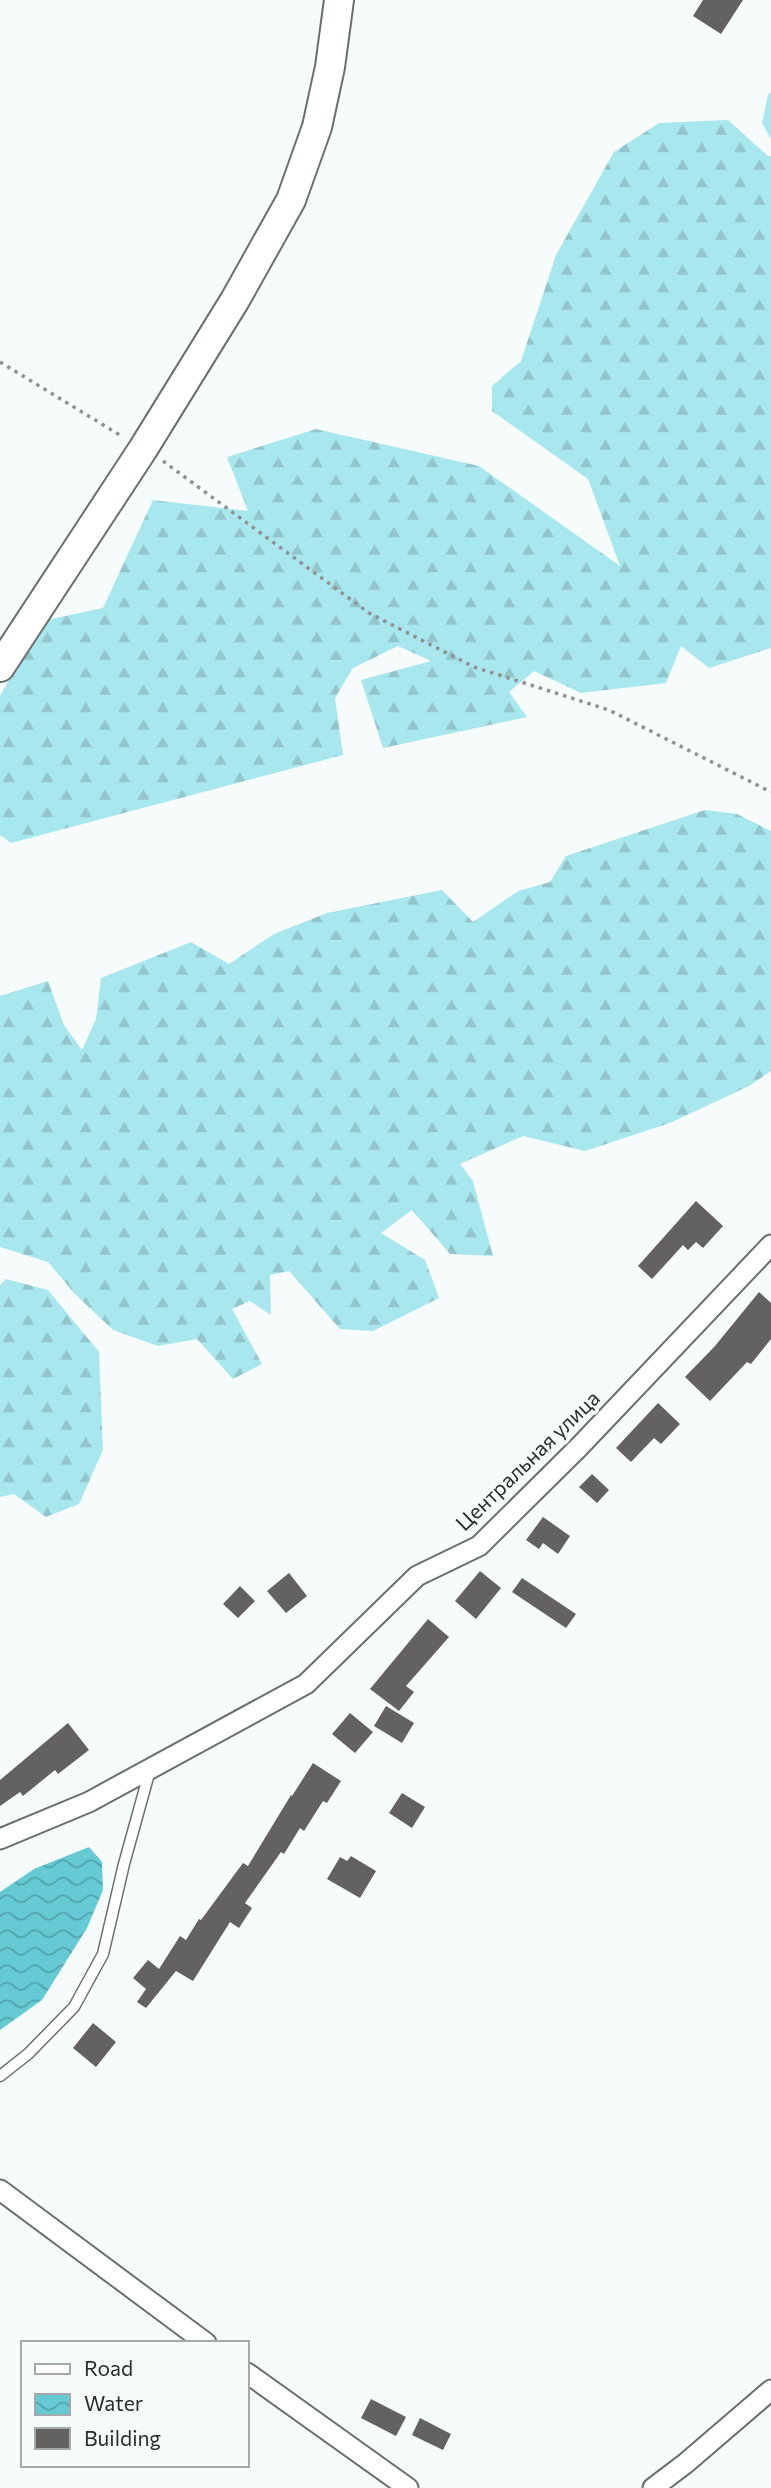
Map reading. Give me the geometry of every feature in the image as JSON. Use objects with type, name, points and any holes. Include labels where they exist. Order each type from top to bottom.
[{"type":"main road","points":[[0,667],[143,449],[235,300],[291,200],[317,127],[330,67],[339,0]]},
{"type":"street","name":"Центральная улица","points":[[0,1839],[89,1802],[306,1684],[417,1576],[479,1546],[579,1447],[771,1245]]},
{"type":"street","points":[[0,2190],[203,2341]]},
{"type":"street","points":[[248,2374],[408,2488]]},
{"type":"street","points":[[653,2488],[771,2390]]},
{"type":"lane","points":[[0,2076],[27,2054],[74,2007],[103,1954],[150,1770]]},
{"type":"path","points":[[0,362],[185,476],[369,613],[474,667],[609,710],[771,792]]},
{"type":"green space","points":[[771,92],[771,139],[762,123]]},
{"type":"green space","points":[[728,120],[771,156],[771,648],[709,668],[681,646],[666,683],[581,693],[534,671],[509,692],[527,717],[383,748],[361,680],[431,661],[398,646],[353,668],[335,698],[343,755],[11,843],[0,835],[0,696],[42,621],[103,608],[153,500],[248,511],[227,457],[316,429],[479,466],[620,566],[588,479],[492,411],[492,386],[521,361],[556,255],[614,152],[659,123]]},
{"type":"green space","points":[[705,810],[737,814],[771,831],[771,1071],[749,1086],[670,1123],[585,1151],[523,1136],[460,1164],[473,1181],[493,1256],[450,1254],[412,1210],[381,1233],[425,1260],[439,1298],[373,1331],[340,1329],[289,1271],[270,1275],[271,1315],[250,1301],[232,1309],[262,1364],[233,1379],[197,1339],[158,1346],[113,1330],[75,1294],[48,1262],[0,1247],[0,996],[48,981],[64,1025],[82,1050],[96,1019],[101,978],[191,942],[229,964],[274,934],[327,913],[442,890],[473,922],[518,891],[550,882],[566,856]]},
{"type":"green space","points":[[6,1279],[48,1290],[99,1352],[103,1450],[79,1504],[46,1517],[14,1494],[0,1497],[0,1285]]},
{"type":"water","points":[[89,1847],[102,1862],[103,1890],[87,1928],[42,2000],[0,2030],[0,1892],[34,1869]]},
{"type":"building","points":[[703,0],[743,0],[721,34],[693,16]]},
{"type":"building","points":[[696,1201],[723,1226],[703,1248],[696,1242],[688,1250],[683,1245],[652,1279],[638,1266]]},
{"type":"building","points":[[759,1292],[771,1303],[771,1339],[751,1364],[747,1362],[710,1401],[685,1377],[715,1346]]},
{"type":"building","points":[[658,1403],[680,1424],[661,1444],[654,1438],[631,1462],[616,1448]]},
{"type":"building","points":[[592,1474],[609,1490],[597,1503],[579,1487]]},
{"type":"building","points":[[543,1517],[570,1536],[558,1554],[543,1543],[539,1549],[526,1540]]},
{"type":"building","points":[[480,1571],[501,1588],[476,1619],[455,1601]]},
{"type":"building","points":[[289,1573],[307,1596],[286,1613],[267,1591]]},
{"type":"building","points":[[522,1578],[576,1614],[566,1628],[512,1592]]},
{"type":"building","points":[[240,1586],[255,1601],[238,1618],[223,1604]]},
{"type":"building","points":[[428,1619],[449,1637],[406,1686],[414,1692],[399,1711],[370,1689]]},
{"type":"building","points":[[386,1706],[414,1723],[402,1743],[374,1726]]},
{"type":"building","points":[[350,1713],[373,1732],[355,1753],[332,1734]]},
{"type":"building","points":[[68,1723],[89,1750],[58,1774],[55,1770],[23,1796],[20,1792],[0,1806],[0,1780]]},
{"type":"building","points":[[313,1763],[341,1781],[327,1803],[323,1801],[304,1831],[300,1828],[284,1854],[281,1852],[245,1903],[252,1908],[239,1928],[230,1922],[193,1981],[176,1971],[146,2008],[137,2002],[146,1989],[133,1978],[148,1960],[159,1969],[180,1936],[186,1940],[243,1863],[248,1866]]},
{"type":"building","points":[[402,1793],[425,1807],[412,1828],[389,1813]]},
{"type":"building","points":[[351,1856],[376,1871],[360,1898],[327,1879],[340,1857],[347,1861]]},
{"type":"building","points":[[93,2023],[116,2042],[96,2067],[73,2048]]},
{"type":"building","points":[[371,2399],[406,2417],[396,2436],[361,2418]]},
{"type":"building","points":[[420,2418],[451,2434],[443,2450],[412,2435]]}]
